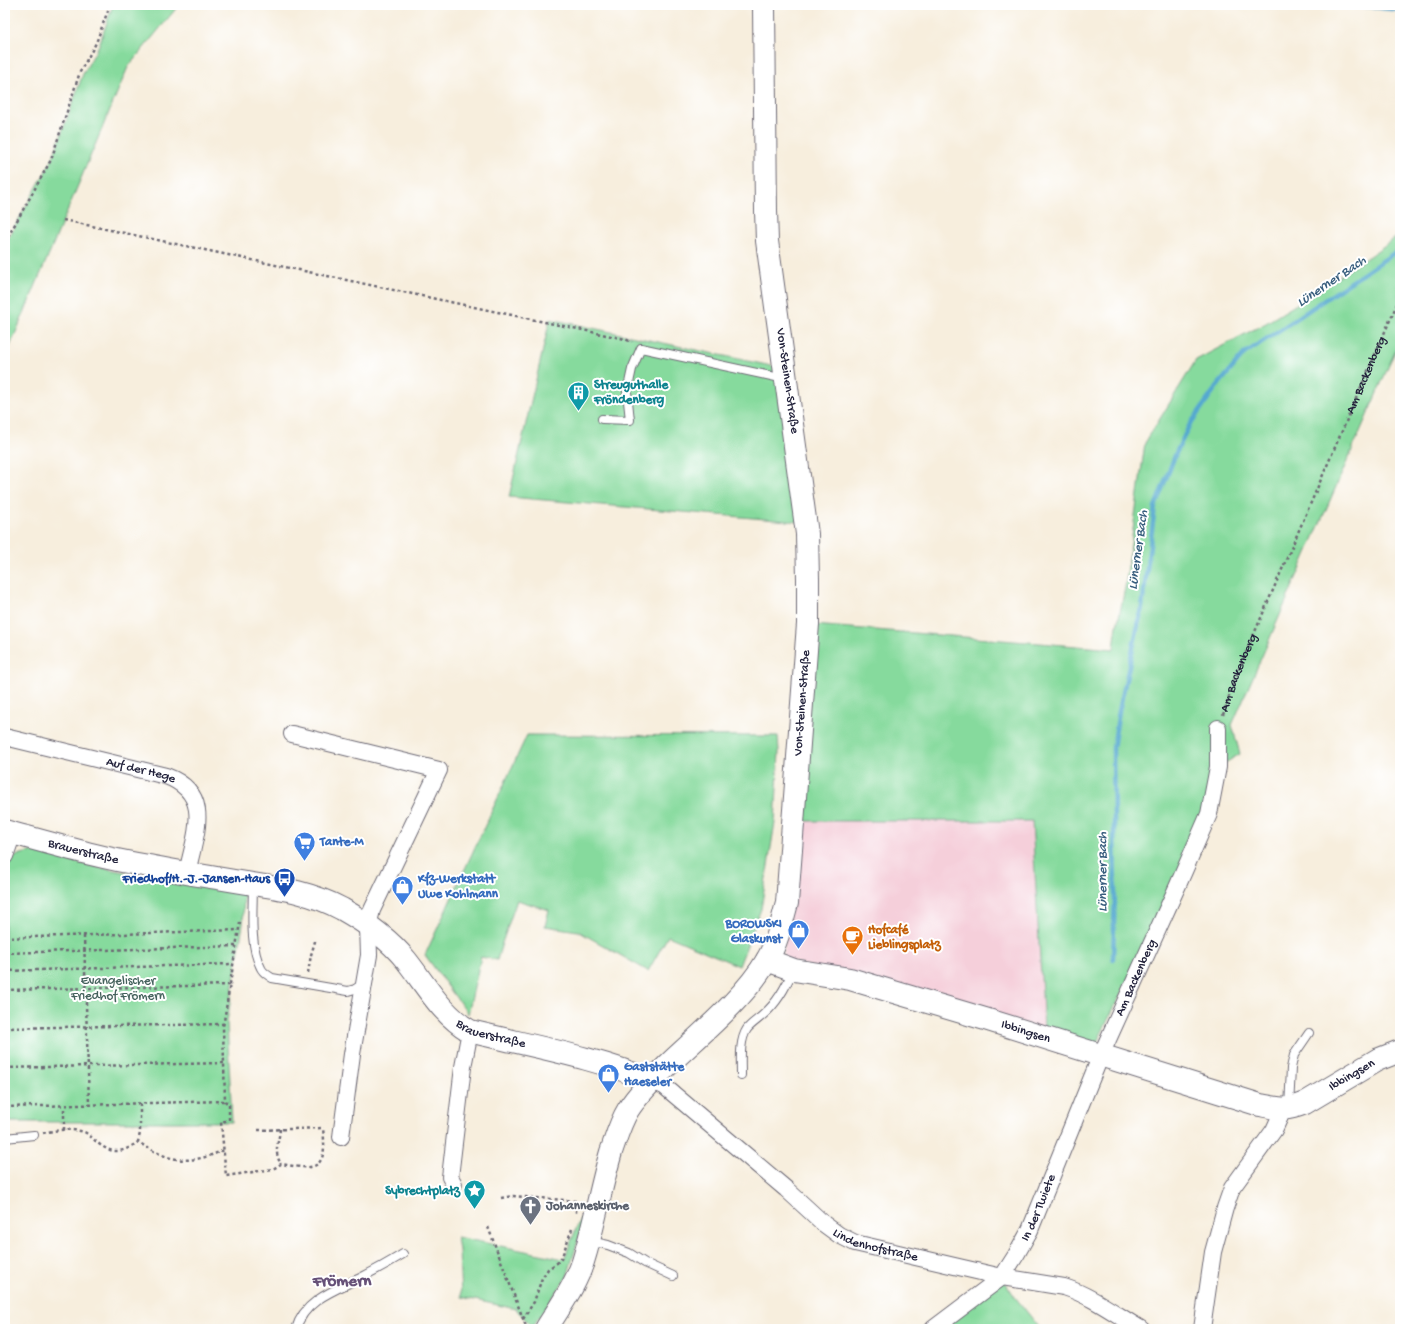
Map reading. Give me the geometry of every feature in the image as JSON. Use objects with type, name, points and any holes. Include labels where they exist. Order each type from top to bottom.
[{"type":"main road","name":"Von-Steinen-Straße","points":[[546,1329],[574,1285],[585,1256],[604,1176],[619,1127],[628,1110],[652,1081],[734,1001],[751,982],[767,960],[780,931],[787,903],[808,624],[807,534],[767,241],[764,5]]},
{"type":"main road","name":"Brauerstraße","points":[[9,832],[122,861],[287,889],[315,896],[368,926],[393,945],[436,1001],[452,1018],[470,1031],[601,1063],[632,1072],[652,1081]]},
{"type":"main road","name":"Ibbingsen","points":[[767,960],[794,970],[850,979],[1260,1105],[1286,1109],[1305,1103],[1377,1060],[1400,1051]]},
{"type":"street","name":"Am Backenberg","points":[[1101,1055],[1209,814],[1218,767],[1218,728]]},
{"type":"street","points":[[292,734],[439,770],[372,910],[368,926],[369,954],[352,1054],[342,1132]]},
{"type":"street","name":"Auf der Hege","points":[[5,737],[166,776],[177,780],[186,786],[196,801],[198,812],[198,822],[187,873]]},
{"type":"street","points":[[5,856],[9,832]]},
{"type":"street","points":[[454,1184],[450,1177],[462,1067],[470,1031]]},
{"type":"street","name":"In der Twiete","points":[[933,1329],[1002,1277],[1016,1255],[1030,1230],[1101,1055]]},
{"type":"street","name":"Lindenhofstraße","points":[[652,1081],[664,1086],[786,1189],[824,1224],[855,1244],[1002,1277],[1064,1287],[1073,1290],[1141,1329]]},
{"type":"street","points":[[1202,1329],[1213,1252],[1224,1208],[1232,1188],[1274,1130],[1286,1109]]},
{"type":"lane","points":[[602,419],[630,420],[627,392],[632,369],[641,348],[786,379]]},
{"type":"lane","points":[[253,884],[253,944],[261,969],[266,974],[272,978],[348,991],[356,989],[364,984]]},
{"type":"lane","points":[[740,1075],[742,1050],[747,1029],[777,1001],[786,988],[794,970]]},
{"type":"lane","points":[[1286,1109],[1294,1055],[1309,1033]]},
{"type":"lane","points":[[5,1138],[34,1135]]},
{"type":"lane","points":[[589,1241],[608,1245],[629,1253],[645,1263],[673,1276]]},
{"type":"lane","points":[[296,1329],[303,1315],[313,1303],[403,1254]]},
{"type":"path","points":[[5,242],[51,160],[80,72],[96,43],[110,5]]},
{"type":"path","points":[[63,220],[625,339],[641,348]]},
{"type":"path","name":"Am Backenberg","points":[[1218,728],[1235,678],[1400,297]]},
{"type":"path","points":[[5,938],[239,930],[224,1024],[225,1101],[229,1106],[230,1120],[221,1122],[226,1176],[273,1169],[281,1164],[310,1167],[317,1164],[322,1157],[324,1149],[323,1128]]},
{"type":"path","points":[[84,936],[89,1105]]},
{"type":"path","points":[[306,984],[311,955],[316,938]]},
{"type":"path","points":[[5,953],[236,946]]},
{"type":"path","points":[[5,971],[233,964]]},
{"type":"path","points":[[5,990],[230,985]]},
{"type":"path","points":[[5,1028],[224,1024]]},
{"type":"path","points":[[5,1068],[224,1064]]},
{"type":"path","points":[[5,1107],[225,1101]]},
{"type":"path","points":[[34,1135],[64,1130],[85,1133],[106,1148],[116,1151],[126,1150],[138,1142],[140,1133],[140,1104]]},
{"type":"path","points":[[64,1106],[64,1130]]},
{"type":"path","points":[[258,1130],[323,1128],[342,1132]]},
{"type":"path","points":[[280,1129],[276,1157],[281,1164]]},
{"type":"path","points":[[138,1142],[161,1155],[174,1159],[188,1160],[212,1155],[224,1150]]},
{"type":"path","points":[[502,1198],[513,1196],[576,1201],[576,1219]]},
{"type":"path","points":[[523,1320],[534,1302],[542,1278],[548,1270],[561,1259],[573,1226]]},
{"type":"path","points":[[488,1227],[527,1329]]},
{"type":"shaded area","points":[[798,821],[1032,821],[1044,1029],[783,959]]},
{"type":"green space","points":[[113,5],[179,5],[128,67],[5,358],[5,244],[52,160],[83,74],[99,45]]},
{"type":"green space","points":[[1400,235],[1400,340],[1232,725],[1240,754],[1220,766],[1206,813],[1175,885],[1096,1044],[1044,1029],[1032,821],[798,821],[813,625],[1114,649],[1116,631],[1125,588],[1145,443],[1196,360],[1266,323],[1321,289]]},
{"type":"green space","points":[[550,319],[781,368],[799,522],[509,497]]},
{"type":"green space","points":[[527,735],[778,736],[779,752],[775,822],[761,909],[739,966],[668,936],[648,971],[578,931],[545,926],[549,910],[517,900],[497,960],[481,957],[468,1014],[425,955]]},
{"type":"green space","name":"Evangelischer Friedhof Frömern","points":[[36,851],[87,865],[166,880],[244,889],[243,924],[227,1022],[232,1122],[5,1122],[5,873],[10,862],[16,856]]},
{"type":"green space","points":[[586,1214],[567,1277],[532,1327],[516,1309],[461,1297],[457,1237],[564,1259],[580,1219]]},
{"type":"green space","points":[[1002,1277],[1039,1329],[934,1329]]},
{"type":"waterway","points":[[1355,5],[1400,10]]},
{"type":"waterway","name":"Lünerner Bach","points":[[1113,959],[1115,891],[1113,748],[1119,711],[1142,607],[1155,507],[1176,453],[1189,426],[1215,389],[1244,354],[1400,249]]},
{"type":"place","name":"Streuguthalle Fröndenberg","points":[[578,412]]},
{"type":"place","name":"Tante-M","points":[[304,862]]},
{"type":"place","name":"Friedhof/H.-J.-Jansen-Haus","points":[[285,898]]},
{"type":"place","name":"Kfz-Werkstatt Uwe Kohlmann","points":[[403,906]]},
{"type":"place","name":"BOROWSKI Glaskunst","points":[[798,950]]},
{"type":"place","name":"Hofcafé Lieblingsplatz","points":[[852,956]]},
{"type":"place","name":"Gaststätte Haeseler","points":[[608,1094]]},
{"type":"place","name":"Sybrechtplatz","points":[[475,1210]]},
{"type":"place","name":"Johanneskirche","points":[[531,1226]]},
{"type":"district","name":"Frömern","points":[[342,1282]]}]
